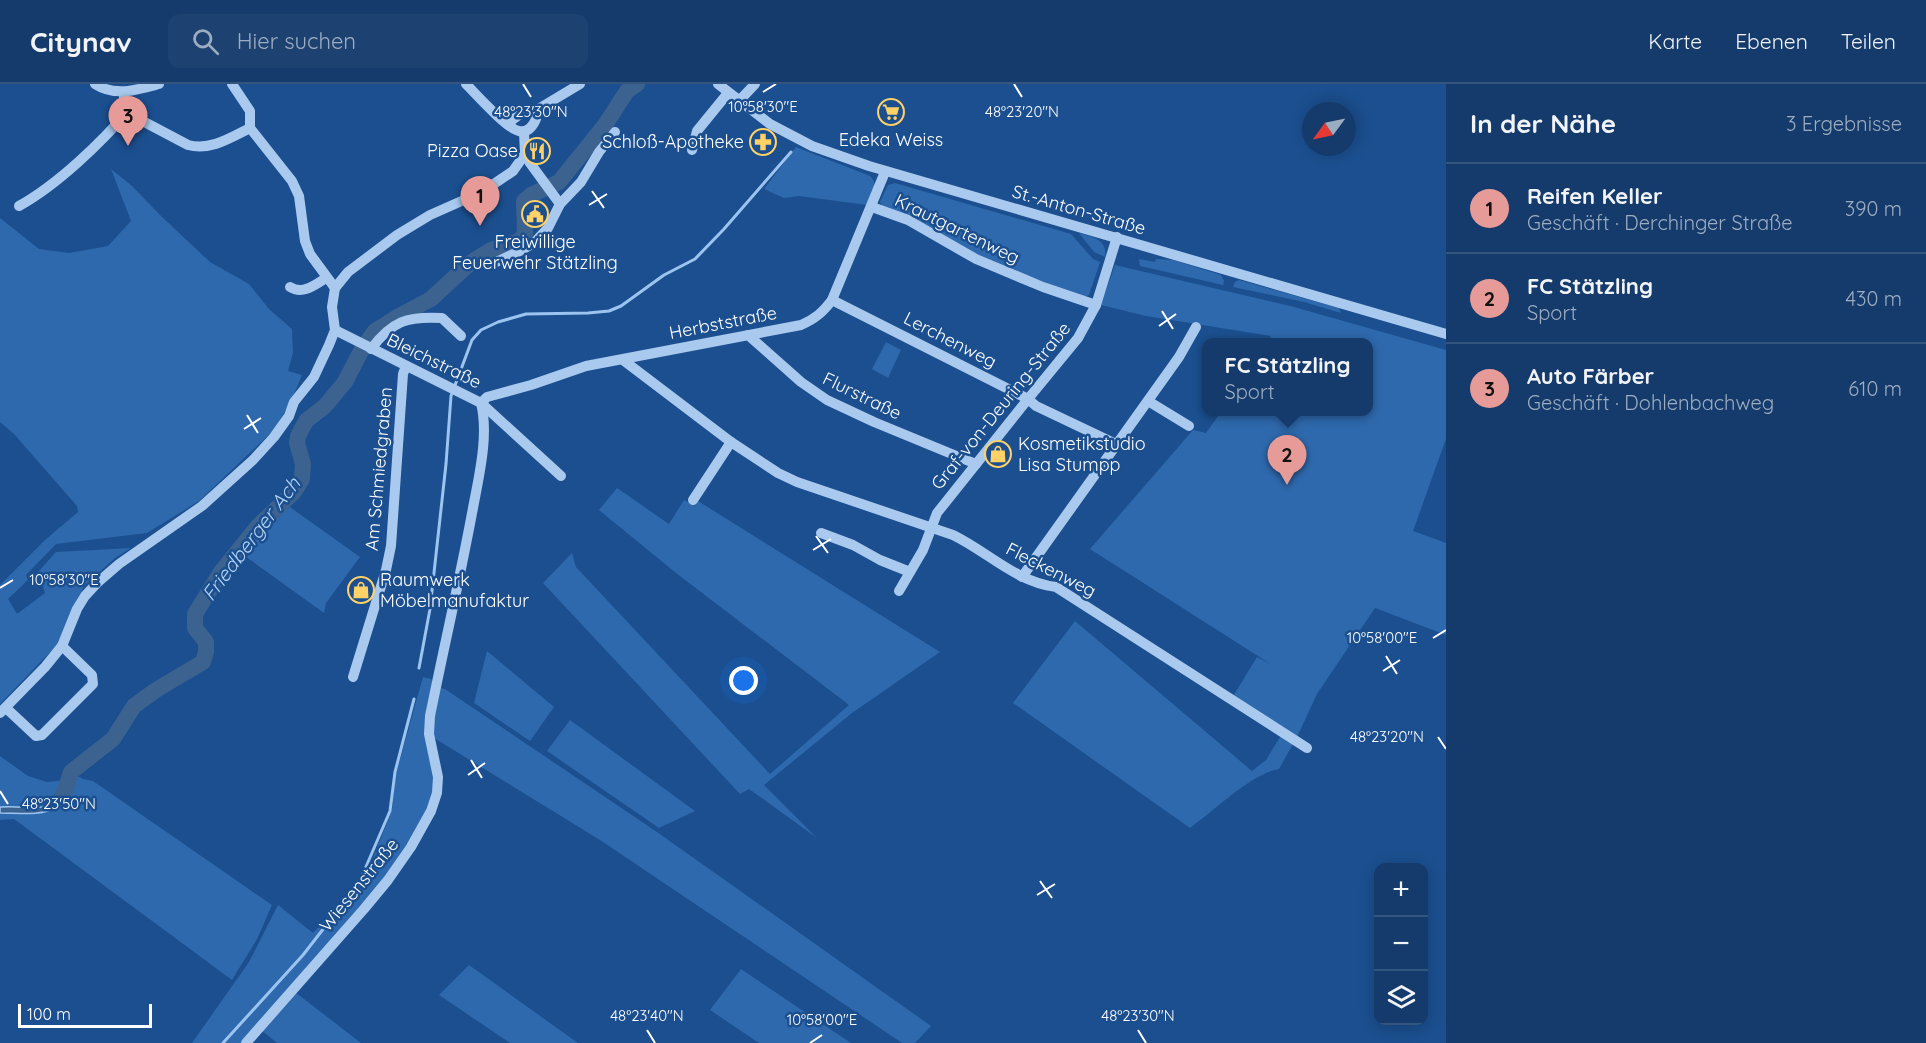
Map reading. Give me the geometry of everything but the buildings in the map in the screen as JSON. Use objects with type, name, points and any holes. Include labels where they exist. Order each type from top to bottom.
[{"type":"street","points":[[95,84],[110,91],[123,92],[159,84]]},
{"type":"street","points":[[232,84],[250,111],[250,128],[292,181],[298,195],[305,241],[310,254],[335,288]]},
{"type":"street","points":[[466,84],[507,124],[518,131],[524,132],[531,129],[536,119],[535,111]]},
{"type":"street","points":[[507,124],[520,114],[535,111],[580,84]]},
{"type":"street","name":"St.-Anton-Straße","points":[[718,84],[770,124],[812,146],[885,172],[1117,237],[1446,334]]},
{"type":"street","points":[[739,101],[754,84]]},
{"type":"street","points":[[123,92],[125,102],[135,117],[184,144],[206,147],[250,128]]},
{"type":"street","points":[[692,150],[697,131],[728,93]]},
{"type":"street","points":[[19,206],[42,191],[90,151],[129,110]]},
{"type":"street","points":[[524,132],[525,154],[561,204]]},
{"type":"street","points":[[492,264],[535,242],[548,228],[561,204],[581,182],[615,132]]},
{"type":"street","points":[[62,646],[92,675],[93,684],[42,735],[36,736],[3,711],[62,646],[77,609],[97,583],[119,564],[202,506],[253,460],[274,437],[289,416],[294,402],[314,377],[334,330],[332,307],[335,288],[348,272],[397,235],[430,215],[482,192],[513,171],[525,154]]},
{"type":"street","name":"Herbststraße","points":[[481,403],[487,397],[586,366],[801,325],[810,321],[818,316],[832,300],[885,172]]},
{"type":"street","name":"Krautgartenweg","points":[[872,207],[908,220],[976,259],[1043,287],[1096,305]]},
{"type":"street","name":"Graf-von-Deuring-Straße","points":[[899,591],[923,549],[937,513],[1078,338],[1096,305],[1117,237]]},
{"type":"street","points":[[290,287],[296,291],[303,291],[327,278]]},
{"type":"street","name":"Lerchenweg","points":[[832,300],[1028,399],[1036,406],[1116,444]]},
{"type":"street","name":"Bleichstraße","points":[[367,346],[388,329],[404,320],[414,318],[442,318],[461,336]]},
{"type":"street","points":[[1022,577],[1179,357],[1196,327]]},
{"type":"street","name":"Bleichstraße","points":[[334,330],[481,403],[561,476]]},
{"type":"street","name":"Flurstraße","points":[[748,335],[807,386],[827,400],[976,464]]},
{"type":"street","name":"Fleckenweg","points":[[623,360],[731,442],[768,467],[797,482],[932,527],[968,542],[1000,565],[1022,577],[1042,585],[1056,587],[1307,748]]},
{"type":"street","name":"Am Schmiedgraben","points":[[353,677],[386,570],[391,546],[403,374],[406,366]]},
{"type":"street","points":[[1148,401],[1189,426]]},
{"type":"street","name":"Wiesenstraße","points":[[246,1043],[388,880],[411,847],[431,811],[437,794],[438,777],[429,734],[430,716],[463,565],[477,483],[485,419],[481,403]]},
{"type":"street","points":[[693,500],[731,442]]},
{"type":"street","points":[[821,533],[853,545],[880,560],[910,572]]},
{"type":"shaded area","points":[[796,147],[870,176],[875,187],[867,205],[799,196],[784,198],[764,189]]},
{"type":"shaded area","points":[[111,169],[132,186],[210,262],[249,284],[269,309],[292,329],[293,353],[288,371],[302,375],[275,429],[199,501],[147,533],[56,544],[26,575],[28,580],[8,599],[17,614],[45,593],[38,572],[56,552],[131,548],[115,558],[84,586],[57,645],[0,704],[0,585],[45,540],[78,512],[77,506],[14,434],[0,422],[0,218],[39,249],[69,253],[108,246],[131,221]]},
{"type":"shaded area","points":[[895,183],[1071,234],[1093,259],[1100,262],[1089,295],[1084,297],[1077,295],[968,252],[883,207],[880,202],[888,185]]},
{"type":"shaded area","points":[[1079,233],[1102,243],[1105,257],[1094,252]]},
{"type":"shaded area","points":[[1139,259],[1155,262],[1156,259],[1173,260],[1221,275],[1223,285],[1140,266]]},
{"type":"shaded area","points":[[1115,265],[1294,307],[1446,350],[1446,439],[1413,531],[1446,543],[1446,635],[1375,608],[1317,694],[1279,769],[1268,772],[1245,785],[1190,828],[1013,703],[1075,621],[1252,771],[1266,760],[1283,732],[1232,698],[1257,657],[1272,665],[1090,549],[1193,430],[1206,433],[1218,416],[1373,416],[1373,338],[1270,338],[1271,336],[1146,316],[1101,305]]},
{"type":"shaded area","points":[[1239,280],[1339,308],[1341,313],[1304,302],[1233,287]]},
{"type":"shaded area","points":[[886,342],[901,350],[888,378],[872,369]]},
{"type":"shaded area","points":[[617,488],[669,524],[684,500],[695,506],[698,501],[940,652],[852,713],[764,785],[817,838],[749,789],[740,794],[543,583],[572,553],[576,567],[770,774],[849,705],[676,573],[599,510]]},
{"type":"shaded area","points":[[287,505],[360,557],[326,603],[324,613],[242,554]]},
{"type":"shaded area","points":[[487,651],[554,707],[530,741],[474,703]]},
{"type":"shaded area","points":[[423,677],[433,682],[435,788],[423,820],[387,877],[242,1043],[192,1043],[249,962],[278,905],[313,933],[354,887],[365,878],[392,810],[396,774]]},
{"type":"shaded area","points":[[441,688],[657,832],[931,1026],[915,1043],[902,1043],[600,840],[434,738],[433,727]]},
{"type":"shaded area","points":[[570,720],[695,811],[659,828],[547,751]]},
{"type":"shaded area","points":[[0,756],[28,776],[47,782],[67,780],[60,792],[47,805],[32,808],[0,807]]},
{"type":"shaded area","points":[[74,774],[93,781],[272,905],[257,939],[232,980],[14,819],[0,820],[0,813],[46,812],[70,788]]},
{"type":"shaded area","points":[[67,780],[71,780],[67,793],[62,802],[54,808],[34,813],[0,813],[0,807],[32,808],[47,805],[60,793]]},
{"type":"shaded area","points":[[469,965],[578,1043],[510,1043],[439,995]]},
{"type":"shaded area","points":[[741,969],[851,1043],[759,1043],[710,1010]]},
{"type":"shaded area","points":[[295,992],[361,1043],[277,1043],[261,1030]]},
{"type":"waterway","name":"Friedberger Ach","points":[[60,799],[71,772],[113,739],[134,706],[203,662],[206,642],[195,628],[195,614],[221,572],[258,526],[294,492],[302,479],[303,464],[297,443],[298,436],[306,421],[325,406],[345,382],[362,349],[375,331],[431,299],[470,263],[491,250],[519,241],[525,234],[524,201],[531,195],[559,182],[605,125],[627,91],[637,84]]},
{"type":"waterway","points":[[419,668],[430,609],[451,396],[472,340],[481,330],[498,322],[526,314],[588,313],[609,311],[621,306],[664,275],[695,259],[791,152]]},
{"type":"waterway","points":[[223,1043],[303,955],[359,883],[390,811],[395,772],[414,699]]},
{"type":"place","name":"Edeka Weiss","points":[[891,112]]},
{"type":"place","name":"Schloß-Apotheke","points":[[763,142]]},
{"type":"place","name":"Auto Färber","points":[[128,146]]},
{"type":"place","name":"Pizza Oase","points":[[537,151]]},
{"type":"place","name":"Freiwillige Feuerwehr Stätzling","points":[[535,214]]},
{"type":"place","name":"Reifen Keller","points":[[480,226]]},
{"type":"place","name":"Kosmetikstudio Lisa Stumpp","points":[[998,454]]},
{"type":"place","name":"FC Stätzling","points":[[1287,485]]},
{"type":"place","name":"Raumwerk Möbelmanufaktur","points":[[361,590]]}]
